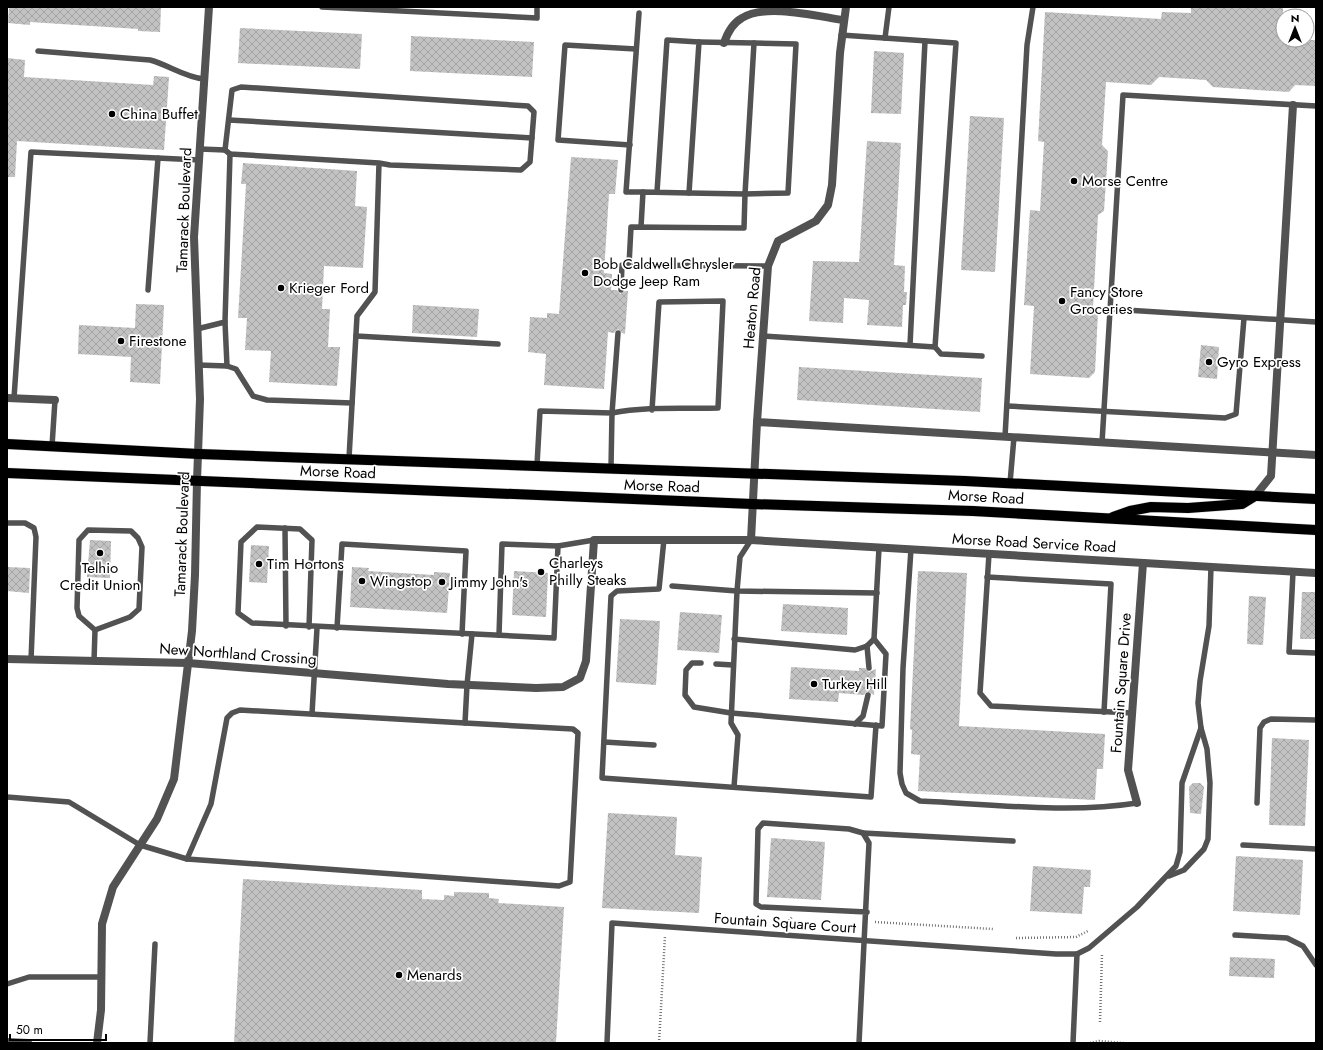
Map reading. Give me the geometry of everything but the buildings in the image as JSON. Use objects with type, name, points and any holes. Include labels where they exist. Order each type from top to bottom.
[{"type":"main road","name":"Morse Road","points":[[7,444],[199,454],[349,458],[1010,483],[1316,498]]},
{"type":"main road","name":"Morse Road","points":[[7,473],[752,504],[973,511],[1316,530]]},
{"type":"main road","points":[[1109,518],[1130,511],[1151,507],[1188,508],[1242,504],[1255,496]]},
{"type":"street","name":"Tamarack Boulevard","points":[[97,1043],[101,1010],[102,924],[113,887],[157,819],[174,779],[188,663],[195,575],[200,400],[194,237],[209,7]]},
{"type":"street","name":"Heaton Road","points":[[755,474],[757,422],[768,266],[778,241],[816,221],[828,205],[832,185],[841,35],[846,7]]},
{"type":"street","points":[[724,42],[728,33],[742,18],[760,9],[843,20]]},
{"type":"street","points":[[1255,496],[1271,476],[1293,105]]},
{"type":"street","points":[[10,398],[55,400]]},
{"type":"street","points":[[757,422],[1316,456]]},
{"type":"street","points":[[751,540],[755,474]]},
{"type":"street","name":"New Northland Crossing","points":[[7,659],[188,663],[467,685],[536,688],[563,687],[580,678],[586,661],[594,540]]},
{"type":"street","name":"Morse Road Service Road","points":[[594,540],[751,540],[1316,573]]},
{"type":"street","name":"Fountain Square Drive","points":[[1137,804],[1128,770],[1143,563]]},
{"type":"street","points":[[7,1042],[28,1043]]},
{"type":"lane","points":[[322,7],[416,10],[537,18],[537,7]]},
{"type":"lane","points":[[885,38],[889,7]]},
{"type":"lane","points":[[1005,437],[1027,45],[1033,7]]},
{"type":"lane","points":[[639,13],[626,192],[745,194],[788,193],[796,44],[667,40],[657,192]]},
{"type":"lane","points":[[841,35],[956,42],[935,347],[941,354],[982,356]]},
{"type":"lane","points":[[910,345],[925,41]]},
{"type":"lane","points":[[689,192],[699,42]]},
{"type":"lane","points":[[629,265],[631,227],[744,228],[754,43]]},
{"type":"lane","points":[[630,145],[558,140],[565,45],[636,49]]},
{"type":"lane","points":[[38,51],[150,60],[164,64],[190,78],[204,79]]},
{"type":"lane","points":[[200,149],[225,150],[230,154],[379,162],[390,165],[521,170],[530,162],[534,112],[528,106],[241,87],[232,90],[225,150]]},
{"type":"lane","points":[[1102,443],[1123,95],[1316,106]]},
{"type":"lane","points":[[229,120],[532,138]]},
{"type":"lane","points":[[10,398],[31,152],[199,160]]},
{"type":"lane","points":[[227,366],[225,322],[230,154]]},
{"type":"lane","points":[[148,290],[158,158]]},
{"type":"lane","points":[[349,458],[357,316],[375,292],[379,162]]},
{"type":"lane","points":[[641,227],[643,192]]},
{"type":"lane","points":[[621,290],[622,265],[768,266]]},
{"type":"lane","points":[[537,465],[540,411],[612,413],[628,410],[652,410],[718,408],[723,301],[659,302],[652,410]]},
{"type":"lane","points":[[1110,309],[1316,322]]},
{"type":"lane","points":[[1007,406],[1226,418],[1236,414],[1244,318]]},
{"type":"lane","points":[[197,329],[225,322]]},
{"type":"lane","points":[[611,468],[612,413],[618,333]]},
{"type":"lane","points":[[356,336],[498,344]]},
{"type":"lane","points":[[763,336],[935,347]]},
{"type":"lane","points":[[198,365],[227,366],[236,369],[253,396],[267,400],[352,403]]},
{"type":"lane","points":[[52,446],[55,400]]},
{"type":"lane","points":[[1010,483],[1014,437]]},
{"type":"lane","points":[[7,523],[26,523],[34,528],[36,537],[31,660]]},
{"type":"lane","points":[[309,627],[312,540],[300,529],[257,527],[241,542],[238,613],[252,623],[317,628],[554,638],[558,546]]},
{"type":"lane","points":[[285,528],[286,626]]},
{"type":"lane","points":[[88,530],[131,531],[138,538],[142,547],[139,609],[130,617],[95,630],[79,616],[77,608],[79,540],[88,530]]},
{"type":"lane","points":[[499,635],[502,544],[558,546],[594,540]]},
{"type":"lane","points":[[664,540],[659,589],[617,591],[611,596],[602,778],[871,797],[876,725]]},
{"type":"lane","points":[[734,787],[738,735],[730,723],[737,591],[740,557],[751,540]]},
{"type":"lane","points":[[337,628],[342,544],[466,551],[462,634]]},
{"type":"lane","points":[[734,639],[855,650],[868,646],[874,640],[879,548]]},
{"type":"lane","points":[[911,550],[900,741],[900,773],[902,784],[906,793],[920,801],[1073,808],[1111,808],[1137,804]]},
{"type":"lane","points":[[989,554],[980,693],[991,706],[1132,713]]},
{"type":"lane","points":[[1168,876],[1184,870],[1204,849],[1208,839],[1210,783],[1207,749],[1201,728],[1198,704],[1204,648],[1209,626],[1211,567]]},
{"type":"lane","points":[[1293,572],[1289,652],[1316,653]]},
{"type":"lane","points":[[987,577],[1111,584],[1104,712]]},
{"type":"lane","points":[[672,586],[737,591],[877,593]]},
{"type":"lane","points":[[312,714],[317,628]]},
{"type":"lane","points":[[94,661],[95,630]]},
{"type":"lane","points":[[465,723],[472,634]]},
{"type":"lane","points":[[701,663],[692,663],[686,670],[685,695],[694,707],[731,713],[882,726],[886,654],[874,640]]},
{"type":"lane","points":[[868,646],[870,668]]},
{"type":"lane","points":[[716,664],[733,665]]},
{"type":"lane","points":[[855,724],[863,716],[868,695]]},
{"type":"lane","points":[[7,797],[69,802],[140,844],[187,859],[559,886],[570,882],[578,734],[573,729],[240,710],[232,713],[227,718],[211,804],[187,859]]},
{"type":"lane","points":[[1256,803],[1260,728],[1264,722],[1271,719],[1316,720]]},
{"type":"lane","points":[[1073,1043],[1077,954],[1089,948],[1137,907],[1176,866],[1180,852],[1182,783],[1201,728]]},
{"type":"lane","points":[[604,742],[654,745]]},
{"type":"lane","points":[[867,912],[761,907],[756,904],[758,829],[763,823],[849,829],[863,833],[1014,841]]},
{"type":"lane","points":[[859,1043],[866,941],[870,844],[863,833]]},
{"type":"lane","points":[[1243,844],[1316,849]]},
{"type":"lane","name":"Fountain Square Court","points":[[607,1043],[612,924],[1077,954]]},
{"type":"lane","points":[[1236,935],[1287,938],[1303,946],[1316,965]]},
{"type":"lane","points":[[150,1043],[155,944]]},
{"type":"lane","points":[[7,984],[29,978],[101,977]]},
{"type":"path","points":[[779,925],[787,925],[792,917]]},
{"type":"path","points":[[874,922],[993,929]]},
{"type":"path","points":[[1016,938],[1076,937],[1088,931]]},
{"type":"path","points":[[659,1043],[666,936]]},
{"type":"path","points":[[1100,1022],[1102,954]]},
{"type":"path","points":[[1090,1043],[1099,1041],[1124,1043]]},
{"type":"place","name":"China Buffet","points":[[112,114]]},
{"type":"place","name":"Morse Centre","points":[[1074,181]]},
{"type":"place","name":"Bob Caldwell Chrysler Dodge Jeep Ram","points":[[585,273]]},
{"type":"place","name":"Krieger Ford","points":[[281,288]]},
{"type":"place","name":"Fancy Store Groceries","points":[[1062,301]]},
{"type":"place","name":"Firestone","points":[[121,341]]},
{"type":"place","name":"Gyro Express","points":[[1209,362]]},
{"type":"place","name":"Telhio Credit Union","points":[[100,553]]},
{"type":"place","name":"Tim Hortons","points":[[259,564]]},
{"type":"place","name":"Charleys Philly Steaks","points":[[541,572]]},
{"type":"place","name":"Wingstop","points":[[362,581]]},
{"type":"place","name":"Jimmy John's","points":[[442,582]]},
{"type":"place","name":"Turkey Hill","points":[[814,684]]},
{"type":"place","name":"Menards","points":[[399,975]]}]
